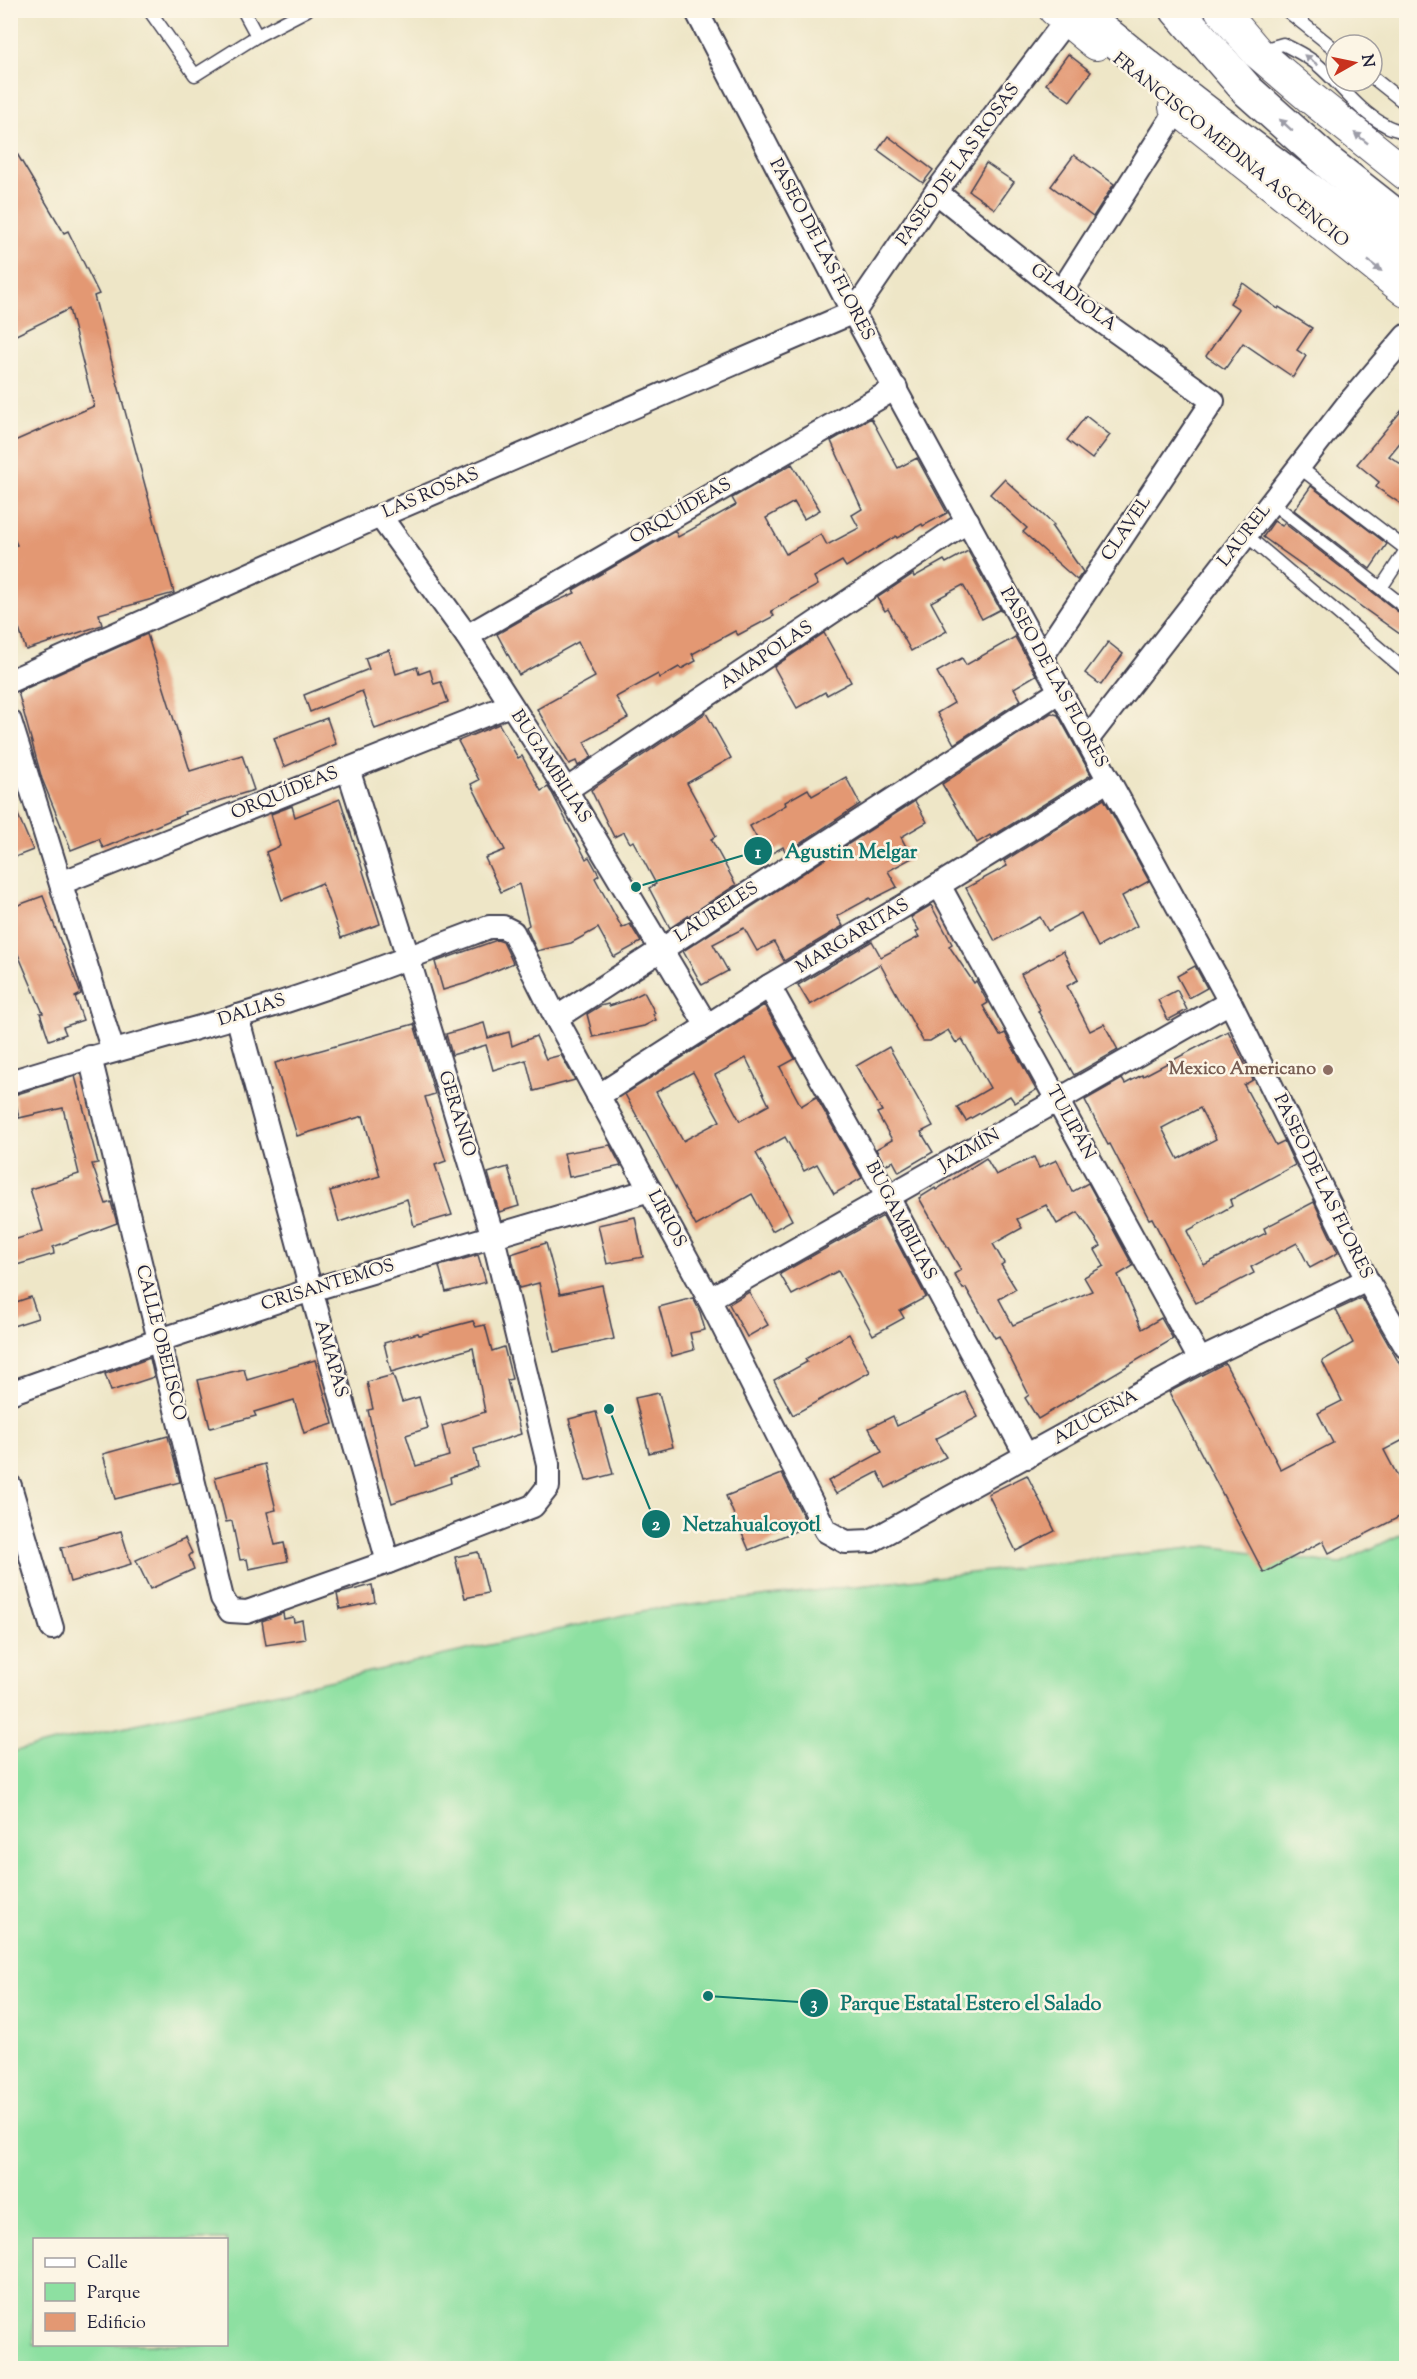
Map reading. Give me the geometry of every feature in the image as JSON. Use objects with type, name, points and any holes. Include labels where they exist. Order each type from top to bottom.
[{"type":"highway","points":[[1177,10],[1248,91],[1330,164],[1407,224]]},
{"type":"highway","name":"FRANCISCO MEDINA ASCENCIO","points":[[1072,13],[1123,48],[1407,261]]},
{"type":"main road","points":[[1221,10],[1257,52],[1407,174]]},
{"type":"main road","name":"FRANCISCO MEDINA ASCENCIO","points":[[1072,13],[1178,110],[1407,291]]},
{"type":"street","name":"PASEO DE LAS FLORES","points":[[696,10],[854,312],[1230,1002],[1368,1280],[1407,1347]]},
{"type":"street","name":"PASEO DE LAS ROSAS","points":[[854,312],[936,192],[1072,13]]},
{"type":"street","points":[[1061,292],[1178,110]]},
{"type":"street","name":"GLADIOLA","points":[[936,192],[1061,292],[1213,400]]},
{"type":"street","name":"LAS ROSAS","points":[[10,681],[380,516],[854,312]]},
{"type":"street","name":"LAUREL","points":[[1087,740],[1347,405],[1407,336]]},
{"type":"street","name":"ORQUÍDEAS","points":[[467,636],[896,388]]},
{"type":"street","name":"CLAVEL","points":[[1042,657],[1213,400]]},
{"type":"street","name":"BUGAMBILIAS","points":[[380,516],[467,636],[566,790],[707,1026]]},
{"type":"street","name":"AMAPOLAS","points":[[566,790],[968,521]]},
{"type":"street","name":"LAURELES","points":[[556,1018],[1060,691]]},
{"type":"street","name":"ORQUÍDEAS","points":[[61,883],[510,705]]},
{"type":"street","points":[[10,721],[113,1052]]},
{"type":"street","name":"GERANIO","points":[[348,768],[493,1237],[548,1464],[548,1487],[532,1506],[388,1562]]},
{"type":"street","name":"MARGARITAS","points":[[598,1096],[769,986],[939,885],[1108,780]]},
{"type":"street","name":"TULIPÁN","points":[[939,885],[1200,1360]]},
{"type":"street","name":"DALIAS","points":[[10,1082],[90,1057],[237,1017],[489,927]]},
{"type":"street","name":"LIRIOS","points":[[489,927],[503,927],[513,932],[556,1018],[709,1299],[826,1531]]},
{"type":"street","name":"BUGAMBILIAS","points":[[769,986],[888,1197],[1027,1457]]},
{"type":"street","name":"JAZMÍN","points":[[709,1299],[1230,1002]]},
{"type":"street","name":"AMAPAS","points":[[237,1017],[310,1290],[388,1562]]},
{"type":"street","name":"CALLE OBELISCO","points":[[90,1057],[222,1598],[230,1611],[247,1612],[388,1562]]},
{"type":"street","name":"CRISANTEMOS","points":[[10,1393],[310,1290],[650,1190]]},
{"type":"street","name":"AZUCENA","points":[[826,1531],[846,1542],[871,1541],[1200,1360],[1368,1280]]},
{"type":"street","points":[[10,1486],[52,1628]]},
{"type":"lane","points":[[149,10],[195,75],[257,36],[307,10]]},
{"type":"lane","points":[[243,10],[257,36]]},
{"type":"lane","points":[[1286,10],[1324,40]]},
{"type":"lane","points":[[1257,52],[1283,44],[1304,54],[1320,66],[1369,113],[1385,125],[1407,133]]},
{"type":"lane","points":[[1384,86],[1407,104]]},
{"type":"lane","points":[[1299,467],[1407,549],[1381,588]]},
{"type":"lane","points":[[1271,502],[1407,608]]},
{"type":"lane","points":[[1246,534],[1407,671]]},
{"type":"green space","points":[[1406,1532],[1406,2368],[11,2368],[10,1752],[647,1610],[1208,1546],[1339,1564]]},
{"type":"building","points":[[1068,54],[1091,72],[1070,101],[1046,84]]},
{"type":"building","points":[[888,136],[933,170],[923,183],[878,150]]},
{"type":"building","points":[[10,142],[64,233],[68,231],[99,294],[94,296],[174,593],[99,614],[102,625],[26,650],[10,602],[10,547],[17,545],[10,530],[10,443],[94,406],[69,309],[10,338]]},
{"type":"building","points":[[1074,155],[1114,184],[1093,217],[1051,186]]},
{"type":"building","points":[[986,163],[1014,182],[995,209],[969,191]]},
{"type":"building","points":[[1243,283],[1278,309],[1279,307],[1312,328],[1297,350],[1306,356],[1293,377],[1243,343],[1225,369],[1206,356],[1239,309],[1230,303]]},
{"type":"building","points":[[1407,404],[1407,434],[1389,456],[1407,468],[1407,508],[1376,487],[1379,482],[1357,464]]},
{"type":"building","points":[[1086,416],[1110,435],[1092,459],[1067,440]]},
{"type":"building","points":[[871,418],[898,468],[917,458],[947,513],[897,538],[896,536],[846,567],[842,561],[814,577],[818,585],[771,611],[774,616],[738,635],[735,631],[692,654],[696,661],[681,669],[679,667],[660,678],[658,674],[616,697],[628,718],[584,742],[592,757],[578,766],[576,761],[569,764],[537,709],[595,677],[578,642],[519,675],[497,634],[546,606],[575,593],[573,590],[675,531],[678,537],[736,505],[732,498],[792,464],[820,510],[804,519],[794,502],[766,518],[786,554],[821,534],[827,545],[859,528],[852,515],[862,509],[831,441]]},
{"type":"building","points":[[1004,479],[1054,525],[1052,527],[1083,572],[1077,580],[1023,532],[1027,528],[990,494]]},
{"type":"building","points":[[1311,486],[1387,544],[1370,569],[1294,510]]},
{"type":"building","points":[[1274,521],[1282,526],[1284,523],[1401,614],[1407,616],[1407,639],[1263,537]]},
{"type":"building","points":[[968,551],[1001,611],[982,619],[963,585],[931,602],[947,631],[911,651],[888,609],[885,611],[877,598],[913,574],[914,577],[944,560],[946,563]]},
{"type":"building","points":[[824,633],[851,682],[827,695],[825,692],[797,708],[774,667]]},
{"type":"building","points":[[147,634],[190,771],[242,755],[254,790],[184,812],[185,814],[103,848],[99,839],[71,850],[42,779],[18,692]]},
{"type":"building","points":[[1015,637],[1036,675],[1014,688],[1021,700],[954,744],[937,713],[954,703],[937,672],[962,658],[966,665]]},
{"type":"building","points":[[1108,642],[1123,654],[1101,685],[1085,673]]},
{"type":"building","points":[[389,650],[396,674],[417,667],[419,674],[430,670],[434,684],[441,682],[448,702],[375,729],[362,691],[310,712],[304,695],[369,669],[365,658]]},
{"type":"building","points":[[706,713],[731,758],[687,783],[716,836],[711,839],[736,885],[670,928],[649,888],[656,884],[633,841],[630,843],[624,832],[614,837],[591,790]]},
{"type":"building","points":[[1051,713],[1058,715],[1091,775],[991,837],[990,835],[977,843],[942,784]]},
{"type":"building","points":[[327,718],[336,744],[284,767],[274,738]]},
{"type":"building","points":[[499,724],[518,758],[522,756],[541,791],[548,787],[552,793],[586,859],[589,857],[599,875],[595,878],[622,928],[630,924],[641,942],[614,957],[598,928],[571,943],[537,951],[526,927],[529,925],[519,884],[501,892],[485,858],[505,850],[471,784],[479,780],[458,741]]},
{"type":"building","points":[[846,777],[860,804],[786,853],[783,847],[767,856],[750,826],[808,789],[812,796]]},
{"type":"building","points":[[10,796],[33,850],[10,859]]},
{"type":"building","points":[[340,799],[380,924],[341,938],[322,883],[282,900],[266,852],[280,846],[271,814],[292,806],[295,817]]},
{"type":"building","points":[[1104,799],[1149,881],[1122,896],[1137,926],[1098,947],[1081,913],[1048,931],[1040,917],[995,941],[966,888],[1007,866],[1004,861]]},
{"type":"building","points":[[915,801],[927,822],[901,837],[912,858],[888,871],[897,887],[871,900],[870,898],[837,916],[843,926],[784,961],[774,942],[757,951],[744,928],[713,944],[728,971],[702,985],[683,951]]},
{"type":"building","points":[[43,896],[81,994],[75,997],[83,1020],[63,1027],[66,1034],[49,1040],[40,1013],[43,1013],[17,952],[14,953],[10,943],[10,908]]},
{"type":"building","points":[[931,905],[952,944],[949,946],[974,983],[976,981],[988,1003],[983,1006],[1000,1036],[1005,1033],[1036,1090],[1015,1103],[1010,1096],[966,1121],[957,1107],[990,1088],[962,1039],[956,1043],[948,1030],[930,1041],[923,1041],[880,964],[810,1005],[798,985],[872,941],[881,957],[919,937],[916,932],[919,930],[911,917]]},
{"type":"building","points":[[497,940],[503,942],[513,963],[467,983],[443,990],[435,962]]},
{"type":"building","points":[[1063,951],[1078,980],[1067,986],[1090,1031],[1104,1024],[1118,1050],[1074,1075],[1038,1011],[1040,1010],[1021,974]]},
{"type":"building","points":[[1195,966],[1207,988],[1189,998],[1177,976]]},
{"type":"building","points":[[1177,990],[1187,1010],[1168,1020],[1158,1000]]},
{"type":"building","points":[[644,992],[655,1013],[653,1014],[656,1020],[644,1026],[593,1037],[587,1014],[600,1006],[608,1004],[609,1006],[628,1000]]},
{"type":"building","points":[[764,1005],[795,1059],[780,1067],[801,1106],[816,1097],[862,1178],[834,1194],[817,1164],[804,1171],[785,1137],[756,1153],[792,1220],[772,1231],[752,1194],[696,1226],[625,1094]],"holes":[[[746,1058],[769,1105],[740,1121],[715,1075]],[[693,1072],[720,1121],[683,1141],[656,1092]]]},
{"type":"building","points":[[484,1023],[488,1038],[509,1032],[512,1046],[536,1036],[546,1059],[561,1055],[575,1080],[534,1091],[526,1060],[493,1070],[486,1045],[452,1055],[446,1034]]},
{"type":"building","points":[[414,1024],[435,1094],[425,1097],[446,1161],[435,1165],[452,1215],[414,1226],[407,1199],[339,1222],[330,1191],[380,1176],[363,1116],[297,1136],[275,1063]]},
{"type":"building","points":[[1228,1031],[1253,1080],[1244,1085],[1276,1145],[1284,1141],[1295,1165],[1230,1200],[1232,1206],[1187,1231],[1204,1265],[1266,1233],[1264,1228],[1314,1202],[1338,1253],[1310,1268],[1297,1243],[1251,1267],[1254,1273],[1196,1303],[1152,1218],[1149,1219],[1085,1100],[1122,1079],[1125,1084]],"holes":[[[1200,1108],[1216,1139],[1178,1159],[1162,1128]]]},
{"type":"building","points":[[889,1047],[933,1126],[921,1132],[933,1152],[899,1172],[893,1161],[885,1165],[876,1149],[892,1140],[877,1113],[882,1111],[856,1066]]},
{"type":"building","points":[[75,1076],[98,1163],[92,1164],[106,1204],[111,1202],[117,1223],[53,1247],[54,1254],[10,1267],[10,1241],[43,1231],[30,1189],[79,1174],[63,1108],[19,1118],[14,1095]]},
{"type":"building","points":[[610,1145],[621,1166],[569,1177],[564,1153]]},
{"type":"building","points":[[1034,1157],[1039,1168],[1057,1160],[1072,1192],[1088,1183],[1133,1266],[1118,1275],[1142,1329],[1161,1318],[1173,1339],[1038,1419],[1025,1398],[1029,1395],[999,1336],[995,1338],[966,1288],[963,1289],[954,1274],[961,1270],[919,1198],[935,1188],[936,1190],[986,1158],[996,1175]],"holes":[[[1046,1205],[1057,1224],[1078,1212],[1101,1246],[1095,1250],[1104,1266],[1084,1277],[1092,1291],[1013,1325],[999,1299],[1016,1289],[1001,1265],[1004,1263],[993,1244],[1022,1228],[1017,1219]]]},
{"type":"building","points":[[508,1167],[519,1206],[499,1212],[488,1173]]},
{"type":"building","points":[[883,1216],[926,1297],[900,1311],[904,1318],[873,1335],[838,1271],[792,1295],[780,1274]]},
{"type":"building","points":[[635,1217],[643,1257],[607,1264],[598,1225]]},
{"type":"building","points":[[546,1243],[560,1294],[602,1285],[614,1339],[554,1352],[539,1283],[519,1288],[511,1254]]},
{"type":"building","points":[[478,1255],[486,1282],[446,1292],[439,1266]]},
{"type":"building","points":[[749,1292],[768,1325],[747,1337],[729,1304]]},
{"type":"building","points":[[31,1297],[38,1318],[10,1327],[10,1304]]},
{"type":"building","points":[[693,1298],[705,1330],[690,1333],[694,1350],[672,1356],[659,1307]]},
{"type":"building","points":[[1362,1298],[1407,1377],[1407,1438],[1384,1450],[1407,1494],[1407,1513],[1329,1553],[1323,1541],[1264,1573],[1169,1392],[1225,1363],[1281,1470],[1333,1443],[1318,1413],[1342,1401],[1322,1361],[1353,1343],[1336,1310]]},
{"type":"building","points":[[473,1321],[476,1327],[485,1325],[492,1351],[504,1347],[512,1379],[507,1380],[521,1434],[474,1449],[478,1467],[450,1477],[451,1483],[392,1503],[385,1478],[383,1478],[368,1410],[373,1409],[367,1382],[393,1375],[402,1402],[419,1397],[428,1428],[406,1435],[416,1466],[449,1456],[442,1426],[485,1412],[473,1348],[391,1372],[384,1343]]},
{"type":"building","points":[[849,1334],[870,1372],[793,1415],[774,1380],[807,1362],[805,1359]]},
{"type":"building","points":[[150,1358],[154,1377],[111,1391],[105,1374]]},
{"type":"building","points":[[315,1360],[333,1424],[304,1433],[294,1400],[254,1412],[256,1416],[210,1428],[198,1380],[244,1369],[247,1380]]},
{"type":"building","points":[[965,1392],[978,1417],[935,1439],[946,1457],[886,1488],[878,1472],[836,1494],[828,1481],[882,1452],[869,1428],[893,1416],[897,1426]]},
{"type":"building","points":[[659,1393],[673,1447],[649,1453],[635,1398]]},
{"type":"building","points":[[596,1412],[613,1474],[586,1481],[569,1419]]},
{"type":"building","points":[[168,1436],[180,1482],[115,1499],[103,1454]]},
{"type":"building","points":[[265,1464],[276,1510],[267,1512],[275,1545],[284,1543],[288,1561],[249,1569],[247,1559],[240,1560],[232,1521],[226,1522],[215,1477]]},
{"type":"building","points":[[782,1474],[808,1526],[749,1550],[726,1496]]},
{"type":"building","points":[[1027,1475],[1055,1531],[1016,1551],[988,1494]]},
{"type":"building","points":[[121,1531],[131,1564],[70,1582],[61,1548]]},
{"type":"building","points":[[185,1538],[192,1553],[189,1556],[194,1569],[150,1589],[136,1560]]},
{"type":"building","points":[[478,1552],[488,1593],[465,1598],[455,1557]]},
{"type":"building","points":[[372,1585],[375,1602],[340,1609],[337,1594]]},
{"type":"building","points":[[283,1613],[284,1619],[293,1617],[294,1622],[302,1620],[305,1639],[266,1645],[262,1621]]},
{"type":"place","name":"Agustin Melgar","points":[[636,887]]},
{"type":"place","name":"Mexico Americano","points":[[1328,1070]]},
{"type":"place","name":"Netzahualcoyotl","points":[[609,1409]]},
{"type":"place","name":"Parque Estatal Estero el Salado","points":[[708,1996]]}]
